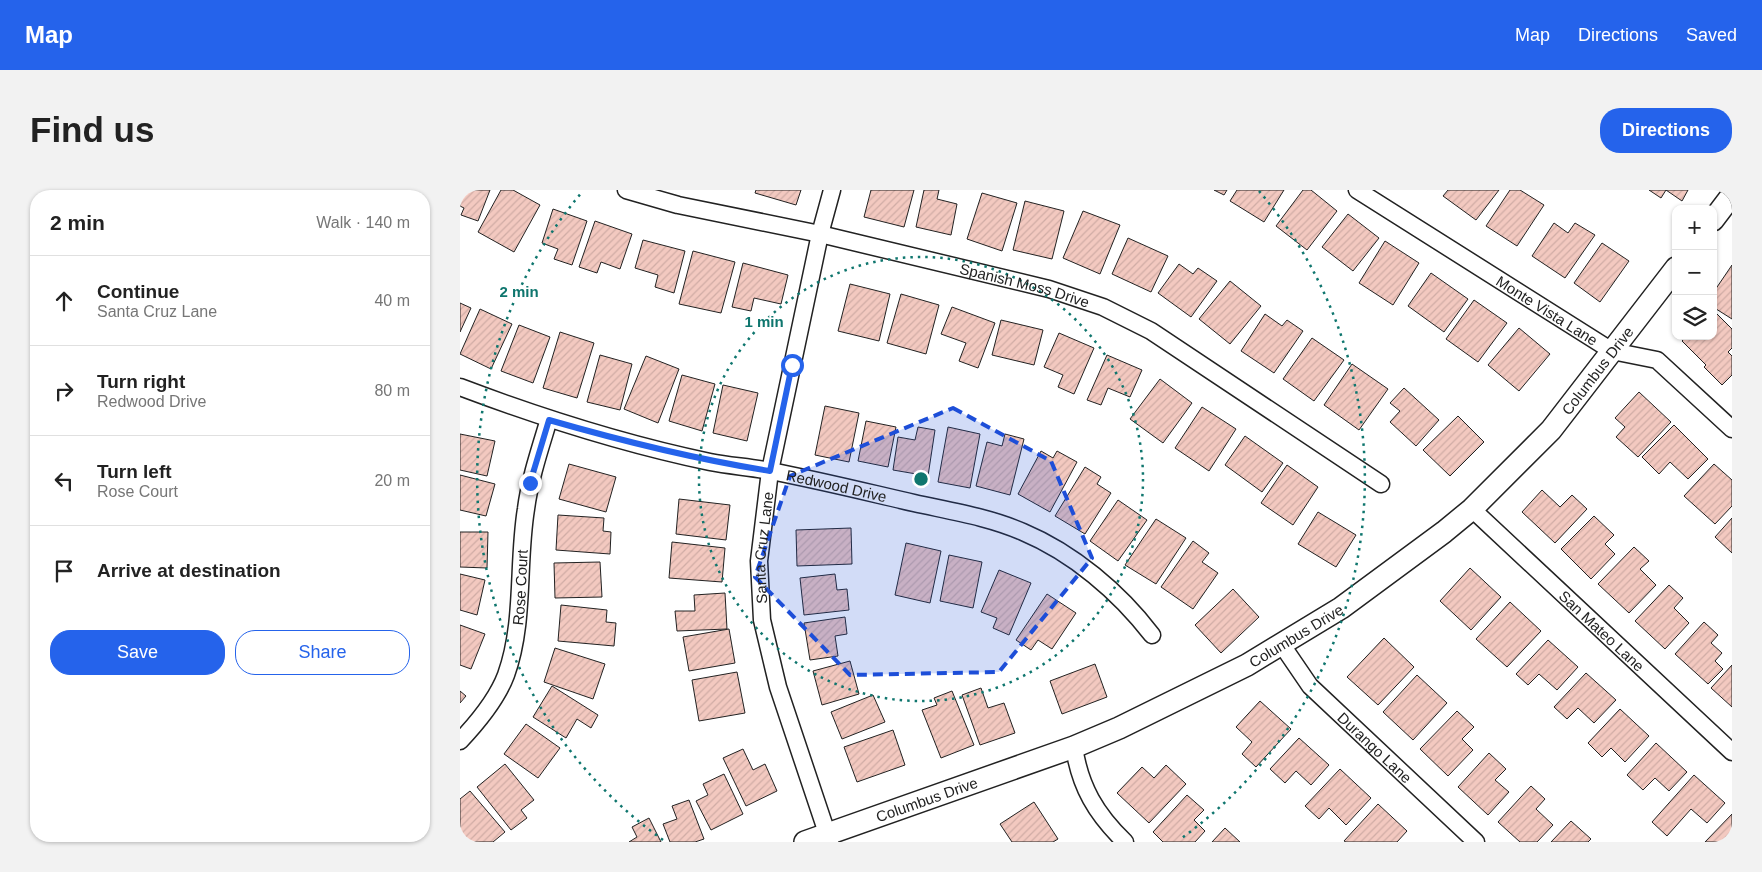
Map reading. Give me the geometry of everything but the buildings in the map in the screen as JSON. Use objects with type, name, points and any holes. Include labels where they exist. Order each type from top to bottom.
[{"type":"street","name":"Spanish Moss Drive","points":[[626,190],[696,209],[820,234],[1049,289],[1103,307],[1151,331],[1381,484]]},
{"type":"street","name":"Santa Cruz Lane","points":[[828,837],[778,687],[762,620],[759,561],[770,471],[820,234],[832,190]]},
{"type":"street","name":"Monte Vista Lane","points":[[1357,190],[1612,351],[1657,360],[1732,429]]},
{"type":"street","points":[[1717,215],[1732,195]]},
{"type":"street","name":"Columbus Drive","points":[[804,842],[828,837],[1074,747],[1193,693],[1282,645],[1341,608],[1472,509],[1551,430],[1672,273]]},
{"type":"street","name":"Redwood Drive","points":[[460,387],[549,420],[646,447],[711,462],[770,471],[1002,524],[1024,532],[1070,559],[1106,586],[1135,613],[1152,635]]},
{"type":"street","name":"Rose Court","points":[[460,741],[474,726],[491,702],[505,677],[512,656],[518,626],[519,568],[530,483],[549,420]]},
{"type":"street","name":"San Mateo Lane","points":[[1472,509],[1732,752]]},
{"type":"street","name":"Durango Lane","points":[[1282,645],[1310,686],[1476,842]]},
{"type":"street","points":[[1074,747],[1078,772],[1088,796],[1103,818],[1125,842]]},
{"type":"highlighted area","points":[[953,408],[1051,461],[1092,558],[999,672],[850,675],[755,577],[790,476]]},
{"type":"route","points":[[530,483],[549,420],[629,443],[711,462],[770,471],[792,365]]}]
